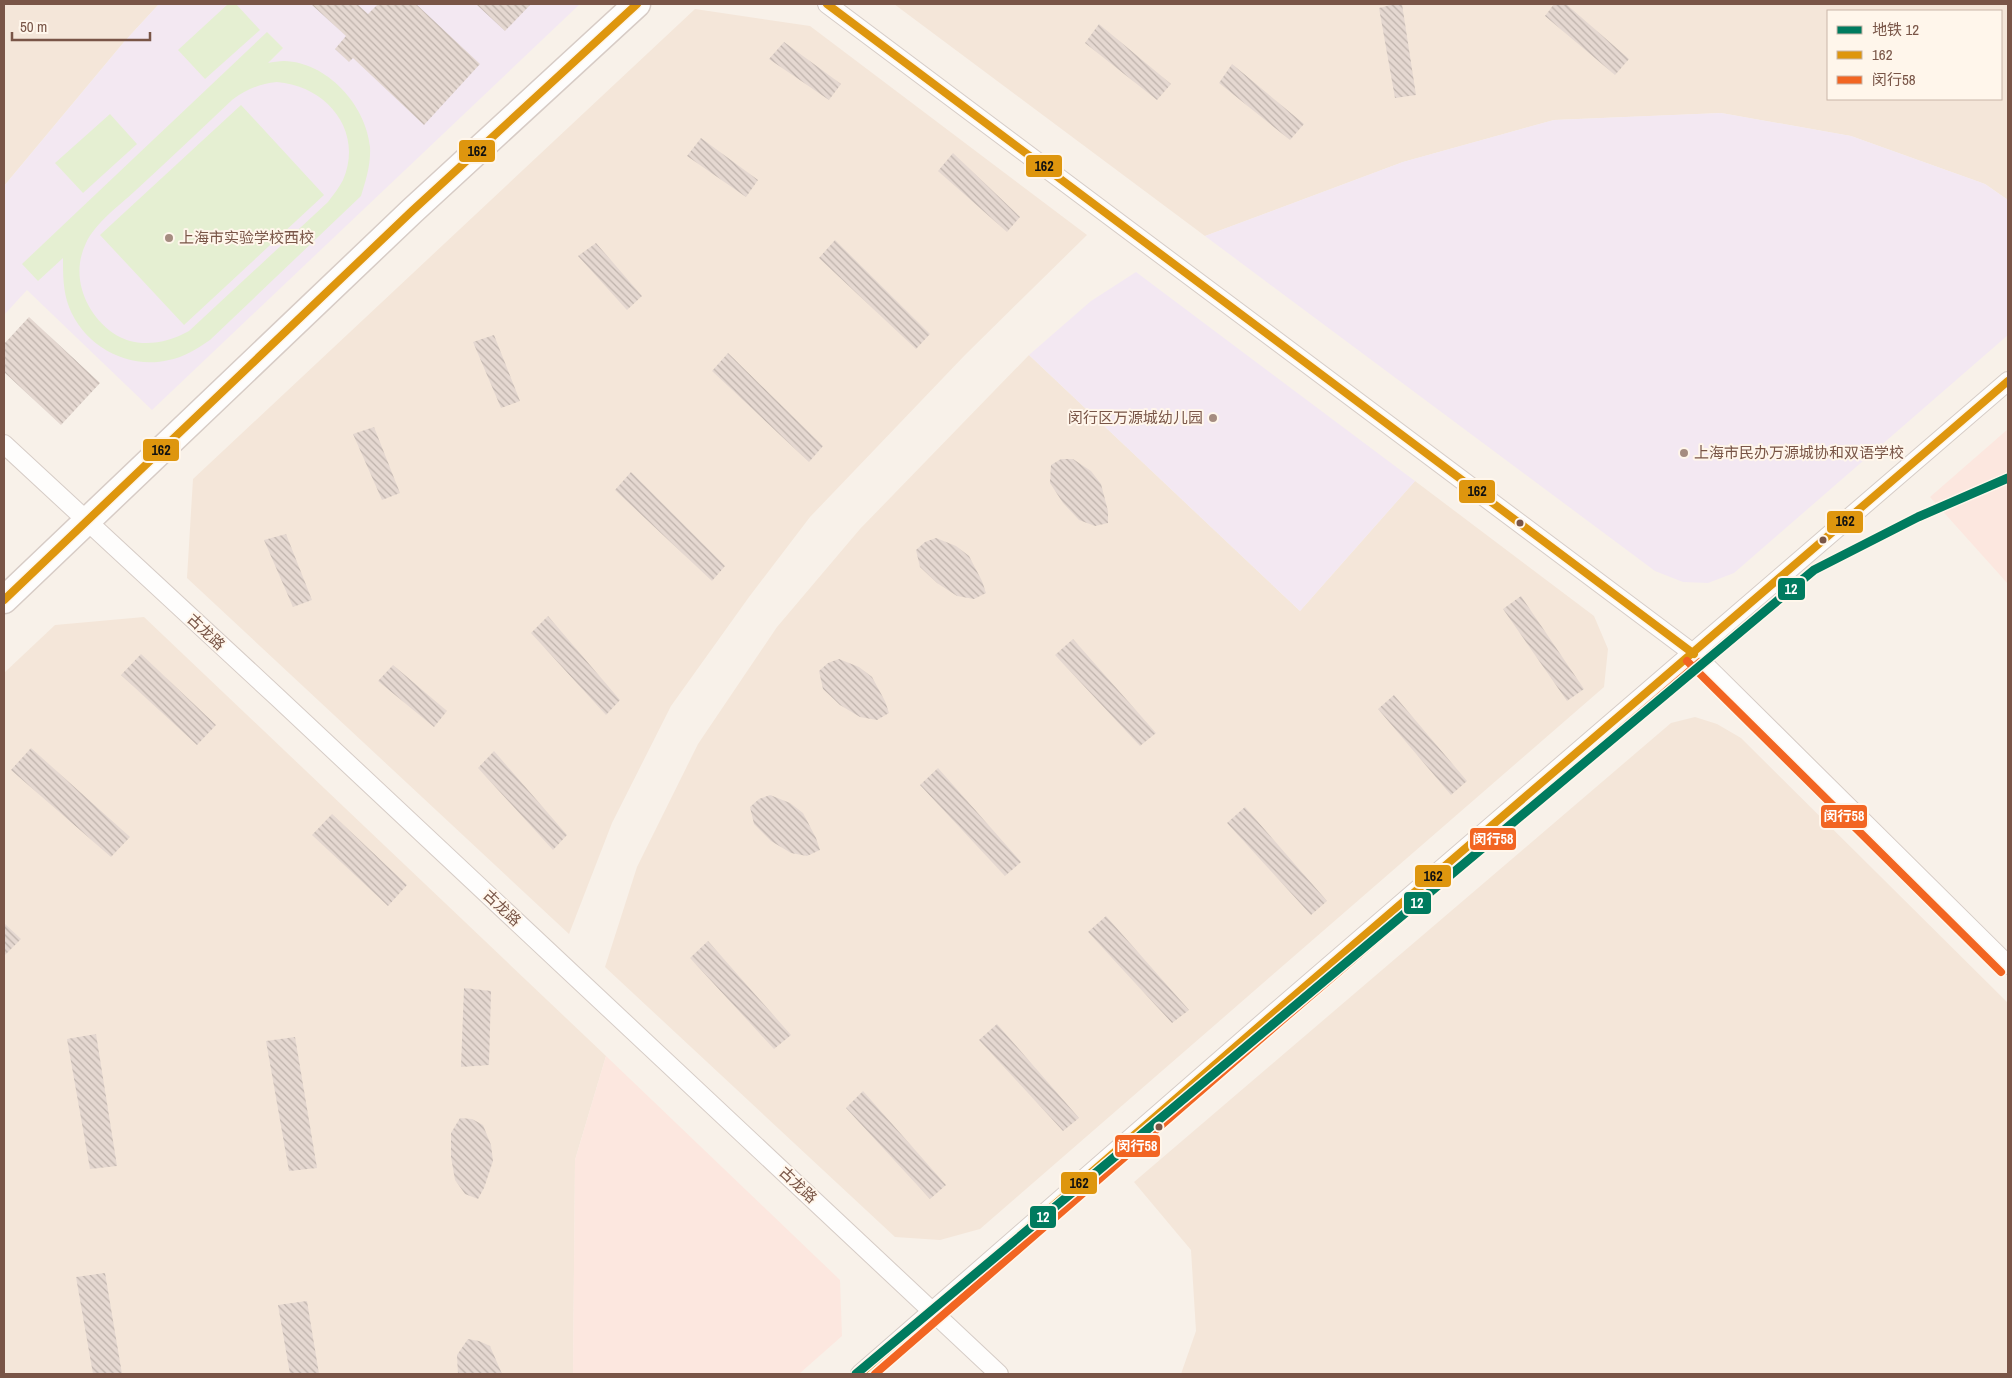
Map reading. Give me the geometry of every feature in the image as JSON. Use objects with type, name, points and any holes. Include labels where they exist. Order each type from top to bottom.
[{"type":"main road","points":[[4,600],[88,522],[412,211],[637,4]]},
{"type":"street","points":[[827,4],[1694,654],[2008,965]]},
{"type":"street","points":[[860,1374],[1273,1014],[1694,654],[2008,381]]},
{"type":"street","name":"古龙路","points":[[4,444],[999,1374]]},
{"type":"shaded area","points":[[4,4],[159,4],[124,42],[4,186]]},
{"type":"shaded area","name":"上海市实验学校西校","points":[[159,4],[580,4],[152,410],[27,290],[4,315],[4,186],[124,42]]},
{"type":"shaded area","points":[[894,4],[2008,4],[2008,200],[1985,184],[1851,136],[1721,113],[1554,120],[1403,162],[1205,236]]},
{"type":"shaded area","points":[[695,9],[810,26],[1087,235],[965,355],[810,517],[749,597],[671,706],[612,823],[569,934],[187,578],[193,479]]},
{"type":"shaded area","name":"上海市民办万源城协和双语学校","points":[[1721,113],[1851,136],[1985,184],[2008,200],[2008,335],[1734,573],[1708,583],[1683,582],[1655,571],[1205,236],[1403,162],[1554,120]]},
{"type":"shaded area","name":"闵行区万源城幼儿园","points":[[1136,272],[1415,481],[1300,611],[1029,355],[1091,301]]},
{"type":"shaded area","points":[[1029,355],[1300,611],[1415,481],[1594,616],[1608,649],[1604,687],[980,1229],[940,1240],[895,1237],[605,967],[637,867],[698,744],[777,627],[860,529]]},
{"type":"shaded area","points":[[2008,429],[2008,584],[1930,497]]},
{"type":"shaded area","points":[[144,617],[606,1056],[575,1160],[573,1374],[4,1374],[4,673],[55,625]]},
{"type":"shaded area","points":[[1695,717],[1717,724],[1741,738],[2008,1003],[2008,1374],[1181,1374],[1196,1331],[1191,1250],[1134,1182],[1671,723]]},
{"type":"shaded area","points":[[606,1056],[840,1280],[842,1336],[799,1374],[573,1374],[575,1160]]},
{"type":"green space","points":[[228,4],[236,4],[260,30],[205,79],[178,50]]},
{"type":"green space","points":[[267,32],[283,48],[268,63],[284,61],[300,63],[315,69],[342,89],[361,116],[367,131],[370,160],[361,196],[210,340],[185,355],[175,359],[154,362],[123,358],[109,352],[96,344],[85,333],[69,307],[64,289],[63,258],[38,281],[22,264]],"holes":[[[277,82],[295,85],[311,92],[325,102],[337,114],[345,129],[349,145],[348,162],[343,180],[328,202],[189,331],[171,339],[151,343],[131,341],[113,333],[103,325],[88,304],[80,281],[81,256],[90,235],[108,215],[232,100],[248,90],[264,84]]]},
{"type":"green space","points":[[241,105],[324,195],[184,325],[100,235]]},
{"type":"green space","points":[[110,114],[137,144],[83,193],[55,163]]},
{"type":"building","points":[[311,4],[357,4],[368,14],[378,4],[416,4],[480,64],[424,125],[353,58],[349,62],[335,49],[346,36]]},
{"type":"building","points":[[476,4],[531,4],[505,31]]},
{"type":"building","points":[[1402,4],[1416,95],[1395,98],[1379,8]]},
{"type":"building","points":[[1554,4],[1566,4],[1629,59],[1615,75],[1545,16]]},
{"type":"building","points":[[1099,24],[1171,84],[1157,100],[1085,43]]},
{"type":"building","points":[[784,42],[841,84],[829,100],[769,59]]},
{"type":"building","points":[[1232,64],[1304,124],[1290,140],[1219,83]]},
{"type":"building","points":[[701,138],[758,180],[746,197],[687,156]]},
{"type":"building","points":[[953,153],[1020,217],[1007,232],[938,171]]},
{"type":"building","points":[[835,240],[930,334],[916,349],[819,258]]},
{"type":"building","points":[[596,243],[642,296],[627,310],[578,256]]},
{"type":"building","points":[[29,317],[100,383],[61,425],[4,372],[4,344]]},
{"type":"building","points":[[494,335],[520,401],[501,408],[473,342]]},
{"type":"building","points":[[728,353],[823,446],[809,462],[712,371]]},
{"type":"building","points":[[374,427],[400,493],[382,500],[353,434]]},
{"type":"building","points":[[1061,459],[1073,459],[1091,471],[1101,484],[1108,511],[1108,523],[1095,526],[1079,520],[1063,503],[1050,483],[1051,465]]},
{"type":"building","points":[[631,472],[725,566],[712,581],[615,490]]},
{"type":"building","points":[[286,534],[312,600],[293,607],[264,540]]},
{"type":"building","points":[[936,538],[956,546],[969,556],[986,593],[974,599],[957,596],[937,583],[920,567],[916,550],[925,542]]},
{"type":"building","points":[[1521,596],[1584,689],[1567,701],[1503,609]]},
{"type":"building","points":[[548,616],[620,700],[606,715],[531,633]]},
{"type":"building","points":[[1073,639],[1156,733],[1140,746],[1055,655]]},
{"type":"building","points":[[141,654],[216,725],[197,745],[121,675]]},
{"type":"building","points":[[839,659],[859,667],[872,677],[885,701],[889,713],[877,720],[860,717],[840,705],[823,689],[819,671],[828,663]]},
{"type":"building","points":[[393,665],[447,711],[434,727],[378,681]]},
{"type":"building","points":[[1394,695],[1467,781],[1451,795],[1378,709]]},
{"type":"building","points":[[31,748],[130,837],[111,857],[11,770]]},
{"type":"building","points":[[494,751],[567,835],[553,850],[478,768]]},
{"type":"building","points":[[938,768],[1021,862],[1005,876],[920,785]]},
{"type":"building","points":[[770,795],[790,803],[803,813],[820,850],[807,856],[791,853],[771,841],[754,824],[750,807],[759,799]]},
{"type":"building","points":[[1245,807],[1327,901],[1311,915],[1227,823]]},
{"type":"building","points":[[332,814],[407,885],[388,906],[312,835]]},
{"type":"building","points":[[1106,916],[1189,1010],[1172,1023],[1088,932]]},
{"type":"building","points":[[4,923],[21,939],[4,956]]},
{"type":"building","points":[[708,941],[791,1035],[774,1049],[690,958]]},
{"type":"building","points":[[464,988],[491,991],[489,1065],[461,1067]]},
{"type":"building","points":[[997,1024],[1079,1118],[1063,1131],[979,1040]]},
{"type":"building","points":[[96,1034],[117,1166],[90,1169],[67,1039]]},
{"type":"building","points":[[295,1037],[317,1168],[289,1171],[266,1041]]},
{"type":"building","points":[[863,1091],[946,1185],[930,1199],[846,1108]]},
{"type":"building","points":[[460,1118],[472,1119],[483,1125],[491,1145],[493,1161],[484,1188],[478,1199],[465,1194],[455,1180],[451,1157],[451,1133]]},
{"type":"building","points":[[105,1273],[122,1374],[93,1374],[76,1277]]},
{"type":"building","points":[[307,1301],[319,1374],[290,1374],[278,1305]]},
{"type":"building","points":[[468,1339],[490,1346],[502,1374],[458,1374],[457,1355]]},
{"type":"metro line","name":"12","points":[[856,1374],[1814,570],[1918,517],[2008,478]]},
{"type":"transit line","name":"162","points":[[4,600],[412,211],[637,4]]},
{"type":"transit line","name":"162","points":[[827,4],[1694,654]]},
{"type":"transit line","name":"162","points":[[860,1374],[1273,1014],[2008,381]]},
{"type":"transit line","name":"闵行58","points":[[1687,661],[2001,972]]},
{"type":"transit line","name":"闵行58","points":[[875,1374],[1280,1022],[1700,662]]},
{"type":"place","name":"上海市实验学校西校","points":[[169,238]]},
{"type":"place","name":"闵行区万源城幼儿园","points":[[1213,418]]},
{"type":"place","name":"上海市民办万源城协和双语学校","points":[[1684,453]]}]
